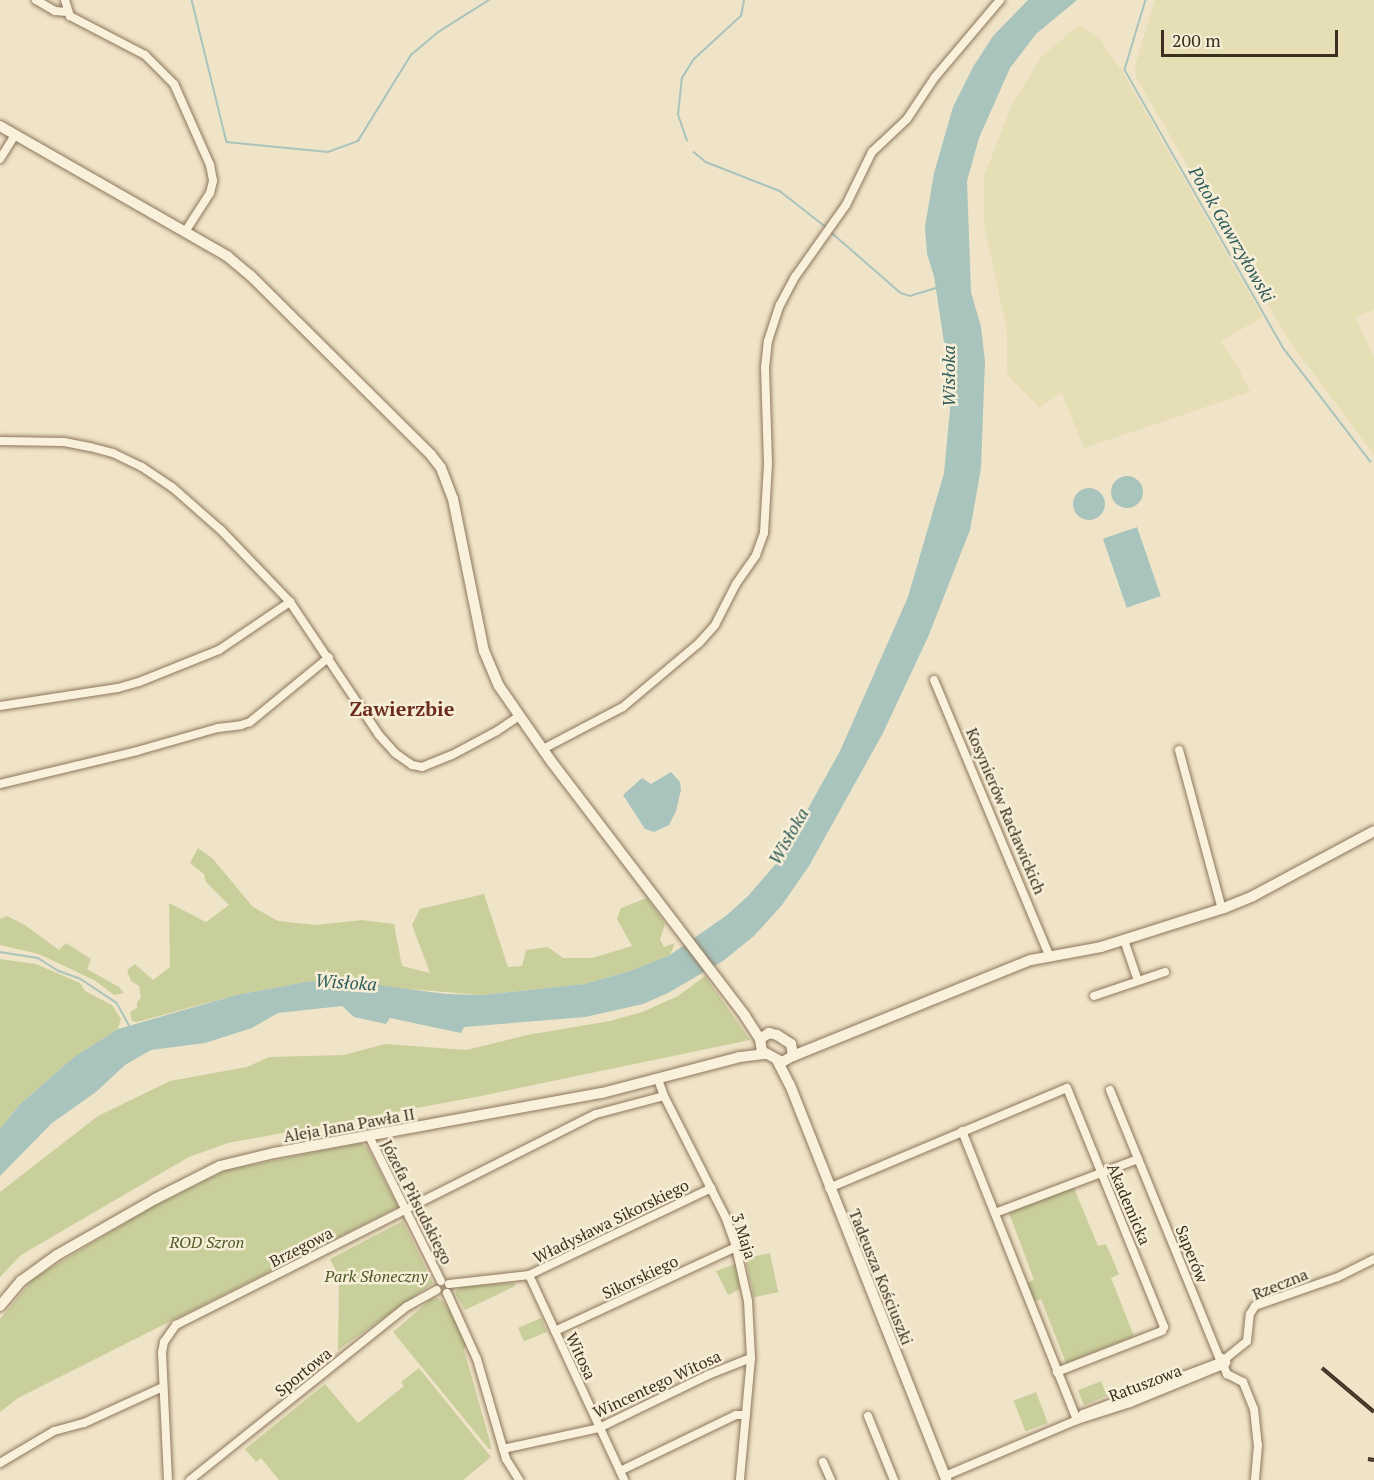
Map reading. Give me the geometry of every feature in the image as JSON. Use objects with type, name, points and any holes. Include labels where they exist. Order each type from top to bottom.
[{"type":"street","points":[[36,0],[55,11],[67,12],[75,19],[145,55],[174,84],[210,165],[213,181],[210,193],[185,232]]},
{"type":"street","points":[[65,0],[67,12]]},
{"type":"street","points":[[543,749],[617,711],[699,643],[715,625],[736,584],[756,555],[764,533],[768,463],[765,368],[768,340],[780,305],[795,278],[841,213],[872,152],[907,119],[935,77],[1000,0]]},
{"type":"street","points":[[0,126],[227,256],[250,275],[431,455],[441,468],[453,499],[488,667],[543,749],[777,1060],[791,1058],[831,1040],[1049,955],[1091,949],[1222,909],[1253,896],[1374,831]]},
{"type":"street","points":[[0,159],[15,135]]},
{"type":"street","points":[[0,441],[64,442],[113,453],[142,467],[195,506],[290,602],[380,735],[395,753],[412,765],[422,767],[439,761],[497,731],[519,716]]},
{"type":"street","points":[[0,706],[118,688],[140,682],[219,650],[290,602]]},
{"type":"street","points":[[0,784],[137,751],[218,728],[250,722],[329,657]]},
{"type":"street","name":"Kosynierów Racławickich","points":[[934,680],[1049,955]]},
{"type":"street","points":[[1179,750],[1222,909]]},
{"type":"street","points":[[1124,940],[1138,981]]},
{"type":"street","points":[[1094,996],[1165,972]]},
{"type":"street","points":[[763,1043],[791,1044],[831,1040]]},
{"type":"street","name":"Aleja Jana Pawła II","points":[[0,1306],[21,1281],[57,1255],[155,1199],[220,1166],[243,1159],[591,1095],[740,1057],[763,1043]]},
{"type":"street","name":"Tadeusza Kościuszki","points":[[790,1085],[791,1044]]},
{"type":"street","name":"Tadeusza Kościuszki","points":[[777,1060],[790,1085],[946,1478]]},
{"type":"street","name":"3 Maja","points":[[658,1079],[664,1096],[711,1188],[736,1247],[748,1301],[751,1358],[740,1480]]},
{"type":"street","name":"Akademicka","points":[[829,1188],[1067,1088],[1164,1324],[1163,1329],[1058,1372]]},
{"type":"street","name":"Saperów","points":[[1110,1090],[1221,1363],[1230,1377],[1243,1382],[1254,1409],[1258,1445],[1255,1480]]},
{"type":"street","name":"Brzegowa","points":[[163,1387],[164,1342],[176,1325],[596,1114],[664,1096]]},
{"type":"street","points":[[963,1131],[1077,1420]]},
{"type":"street","name":"Józefa Piłsudskiego","points":[[369,1136],[445,1282]]},
{"type":"street","points":[[995,1213],[1138,1159]]},
{"type":"street","name":"Władysława Sikorskiego","points":[[445,1282],[529,1275],[711,1188]]},
{"type":"street","name":"Sikorskiego","points":[[555,1331],[736,1247]]},
{"type":"street","name":"Rzeczna","points":[[1221,1363],[1247,1341],[1250,1314],[1255,1306],[1338,1277],[1374,1259]]},
{"type":"street","name":"Witosa","points":[[529,1275],[624,1480]]},
{"type":"street","points":[[445,1282],[437,1290],[441,1294],[447,1293]]},
{"type":"street","points":[[445,1282],[447,1293],[471,1343],[503,1449],[519,1480]]},
{"type":"street","name":"Sportowa","points":[[190,1480],[406,1307],[437,1290]]},
{"type":"street","name":"Wincentego Witosa","points":[[503,1449],[599,1428],[708,1375],[751,1358]]},
{"type":"street","name":"Ratuszowa","points":[[946,1478],[1077,1420],[1083,1414],[1221,1363]]},
{"type":"street","points":[[0,1463],[54,1431],[84,1423],[163,1387],[168,1480]]},
{"type":"street","points":[[620,1471],[736,1414],[746,1415]]},
{"type":"street","points":[[868,1416],[894,1480]]},
{"type":"street","points":[[823,1462],[831,1480]]},
{"type":"shaded area","points":[[1155,0],[1374,0],[1374,310],[1355,317],[1374,357],[1374,455],[1288,339],[1136,77],[1135,66]]},
{"type":"shaded area","points":[[1079,25],[1100,39],[1122,71],[1263,317],[1221,341],[1237,365],[1250,392],[1084,448],[1061,392],[1040,408],[1007,374],[1007,332],[984,223],[984,176],[1013,102],[1042,56]]},
{"type":"green space","points":[[198,848],[213,859],[253,907],[278,921],[316,925],[362,920],[394,924],[402,966],[430,973],[412,925],[420,909],[484,894],[508,967],[522,966],[526,950],[548,947],[563,958],[592,958],[632,946],[617,919],[621,908],[647,898],[665,924],[660,939],[664,947],[675,943],[670,955],[630,971],[584,984],[482,995],[311,981],[236,995],[137,1022],[132,1021],[130,1012],[137,1008],[137,1002],[141,998],[139,986],[131,981],[127,970],[135,964],[153,980],[170,967],[169,903],[206,922],[229,905],[206,882],[204,874],[190,863]]},
{"type":"green space","points":[[7,916],[25,925],[59,950],[66,943],[91,959],[87,969],[119,987],[124,993],[114,995],[94,980],[39,954],[0,945],[0,919]]},
{"type":"green space","points":[[0,959],[36,964],[80,983],[85,991],[112,1005],[121,1019],[118,1029],[74,1057],[19,1105],[0,1129]]},
{"type":"green space","points":[[705,976],[750,1040],[476,1097],[228,1143],[189,1157],[21,1255],[0,1277],[0,1192],[98,1116],[170,1081],[247,1067],[269,1057],[344,1055],[385,1044],[466,1050],[527,1035],[610,1021],[642,1012],[678,996]]},
{"type":"green space","name":"ROD Szron","points":[[361,1143],[367,1147],[398,1207],[18,1398],[0,1412],[0,1319],[34,1278],[147,1210],[227,1170]]},
{"type":"green space","points":[[1074,1188],[1098,1246],[1106,1244],[1119,1274],[1111,1278],[1134,1336],[1066,1363],[1041,1299],[1035,1301],[1027,1283],[1034,1280],[1009,1213]]},
{"type":"green space","name":"Park Słoneczny","points":[[403,1221],[433,1283],[338,1350],[339,1277],[330,1259]]},
{"type":"green space","points":[[770,1253],[778,1292],[754,1297],[746,1258]]},
{"type":"green space","points":[[735,1264],[740,1289],[728,1295],[716,1271]]},
{"type":"green space","points":[[515,1283],[515,1286],[465,1310],[455,1293],[460,1287]]},
{"type":"green space","name":"Park Słoneczny","points":[[438,1298],[443,1301],[453,1316],[466,1345],[464,1350],[492,1449],[489,1449],[393,1332],[431,1299]]},
{"type":"green space","points":[[541,1318],[547,1332],[524,1342],[518,1328]]},
{"type":"green space","points":[[419,1368],[491,1457],[463,1480],[279,1480],[261,1458],[256,1462],[245,1449],[325,1384],[358,1423],[404,1386],[401,1382]]},
{"type":"green space","points":[[1101,1381],[1107,1396],[1084,1405],[1078,1390]]},
{"type":"green space","points":[[1036,1392],[1048,1423],[1025,1431],[1014,1401]]},
{"type":"water","points":[[1028,0],[1077,0],[1036,34],[1010,68],[979,138],[967,181],[971,292],[981,327],[985,361],[981,468],[970,530],[928,637],[883,733],[809,866],[782,905],[754,936],[723,961],[668,993],[643,1004],[585,1017],[464,1027],[461,1033],[390,1018],[386,1024],[354,1017],[342,1006],[278,1013],[252,1028],[205,1043],[151,1050],[125,1065],[96,1092],[52,1123],[0,1176],[0,1129],[19,1105],[74,1057],[118,1029],[236,995],[311,981],[371,984],[446,994],[482,995],[584,984],[630,971],[670,955],[727,915],[749,895],[780,859],[840,751],[908,597],[944,473],[950,410],[948,369],[934,276],[927,254],[925,227],[934,173],[953,107],[973,67],[993,36]]},
{"type":"water","points":[[1127,476],[1138,481],[1143,492],[1138,503],[1127,508],[1116,503],[1111,492],[1116,481]]},
{"type":"water","points":[[1089,488],[1100,493],[1105,504],[1100,515],[1089,520],[1078,515],[1073,504],[1078,493]]},
{"type":"water","points":[[1137,527],[1161,596],[1127,608],[1103,539]]},
{"type":"water","points":[[671,772],[680,782],[681,790],[676,811],[669,825],[654,832],[645,829],[623,795],[642,778],[651,784]]},
{"type":"waterway","points":[[192,0],[227,142],[328,152],[358,141],[411,55],[437,33],[489,0]]},
{"type":"waterway","points":[[687,141],[678,115],[682,78],[694,59],[741,16],[744,0]]},
{"type":"waterway","name":"Potok Gawrzyłowski","points":[[1146,0],[1125,70],[1285,350],[1371,462]]},
{"type":"waterway","points":[[694,152],[706,162],[780,191],[826,227]]},
{"type":"waterway","points":[[831,232],[901,293],[910,296],[936,288]]},
{"type":"waterway","points":[[0,952],[38,958],[59,971],[81,979],[117,1003],[129,1025]]},
{"type":"railway","points":[[1322,1368],[1374,1412]]},
{"type":"railway","points":[[1368,1459],[1374,1460]]},
{"type":"district","name":"Zawierzbie","points":[[402,708]]},
{"type":"water label","name":"Wisłoka","points":[[948,376]]},
{"type":"water label","name":"Wisłoka","points":[[788,836]]},
{"type":"water label","name":"Wisłoka","points":[[346,982]]}]
